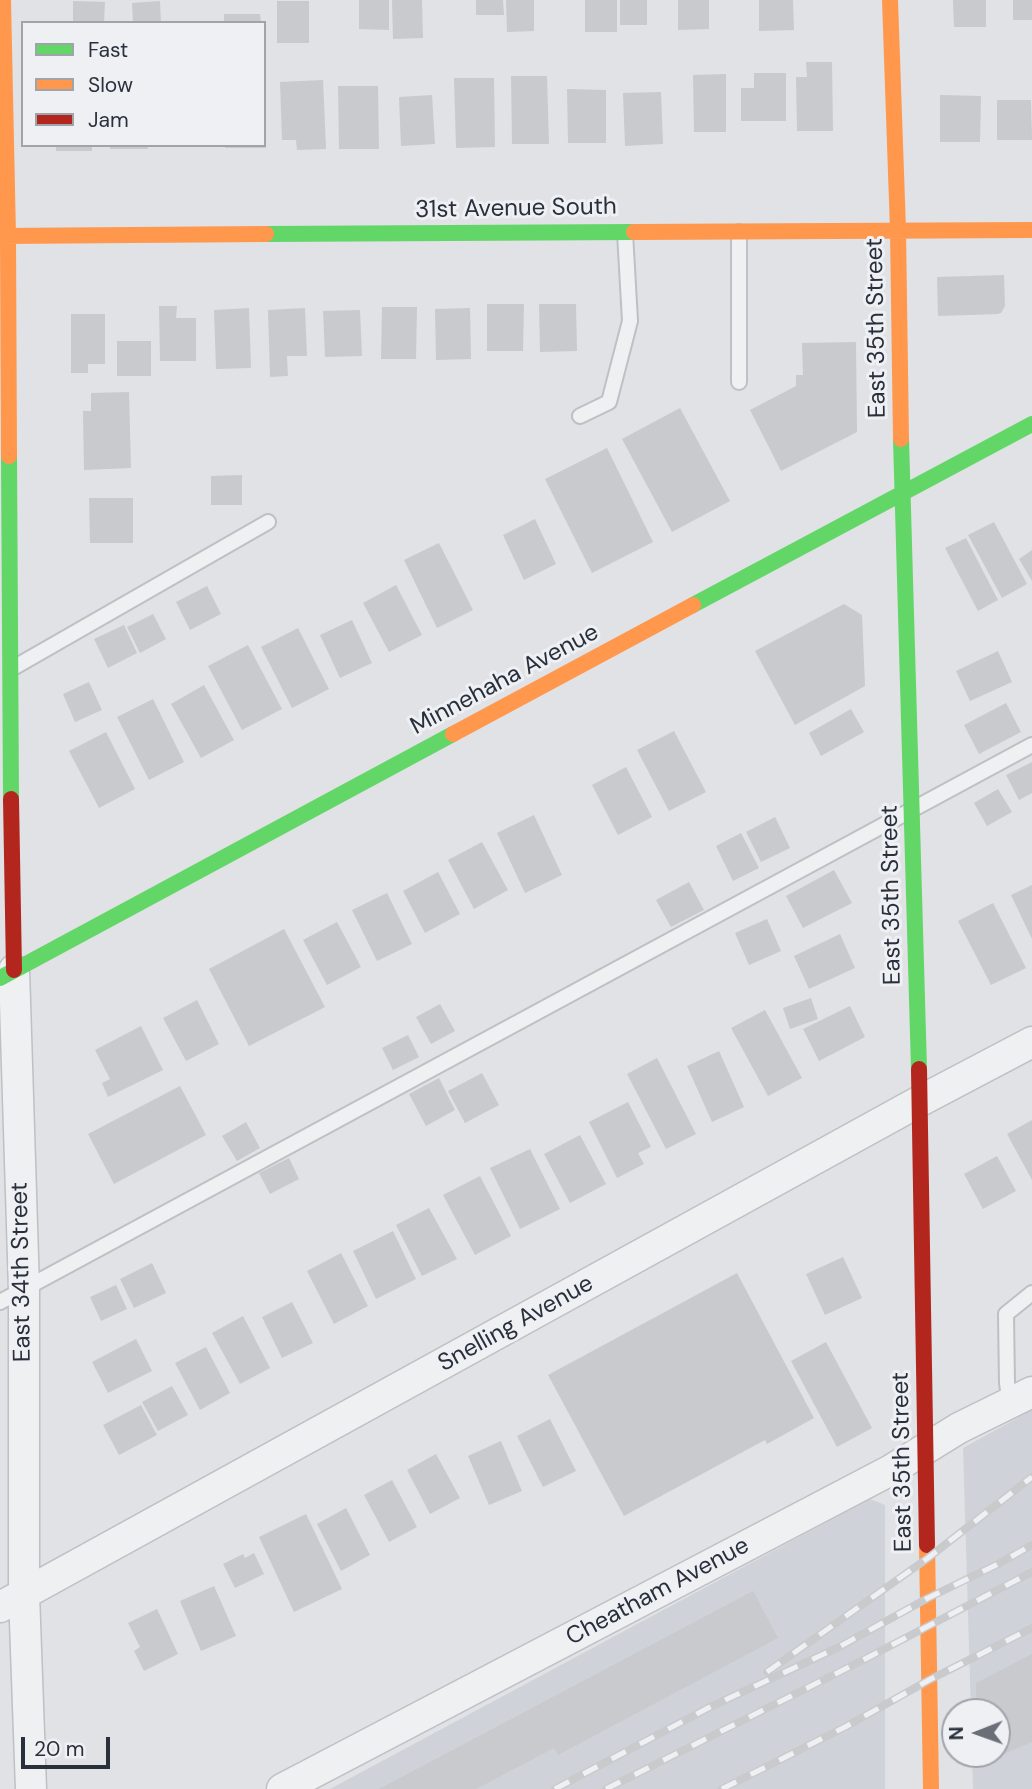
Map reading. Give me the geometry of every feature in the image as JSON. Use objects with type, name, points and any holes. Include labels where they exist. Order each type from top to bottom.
[{"type":"street","name":"East 34th Street","points":[[3,0],[4,470],[9,670],[5,707],[12,1295],[12,1600],[31,1789]]},
{"type":"street","name":"East 35th Street","points":[[890,0],[920,1101],[931,1789]]},
{"type":"street","name":"31st Avenue South","points":[[4,236],[1032,230]]},
{"type":"street","name":"Minnehaha Avenue","points":[[7,974],[1032,424]]},
{"type":"street","name":"Snelling Avenue","points":[[12,1600],[1032,1042]]},
{"type":"street","name":"Cheatham Avenue","points":[[282,1789],[879,1476],[959,1428],[1021,1398]]},
{"type":"lane","points":[[739,230],[739,382]]},
{"type":"lane","points":[[580,416],[609,402],[630,321],[625,231]]},
{"type":"lane","points":[[9,670],[268,522]]},
{"type":"lane","points":[[12,1295],[1032,745]]},
{"type":"lane","points":[[1021,1398],[1007,1383],[1006,1314],[1032,1293]]},
{"type":"shaded area","points":[[1032,1410],[1032,1789],[973,1789],[972,1768],[1011,1768],[1011,1698],[971,1698],[963,1448]]},
{"type":"shaded area","points":[[870,1499],[885,1505],[885,1789],[330,1789]]},
{"type":"building","points":[[359,0],[389,0],[389,30],[359,29]]},
{"type":"building","points":[[392,0],[422,0],[423,38],[393,39]]},
{"type":"building","points":[[476,0],[503,0],[504,15],[476,15]]},
{"type":"building","points":[[506,0],[534,0],[534,31],[507,32]]},
{"type":"building","points":[[585,0],[617,0],[617,32],[585,32]]},
{"type":"building","points":[[620,0],[647,0],[647,25],[620,25]]},
{"type":"building","points":[[678,0],[709,0],[709,29],[678,30]]},
{"type":"building","points":[[759,0],[793,0],[794,30],[759,31]]},
{"type":"building","points":[[953,0],[986,0],[986,27],[954,27]]},
{"type":"building","points":[[1013,0],[1032,0],[1032,20],[1013,20]]},
{"type":"building","points":[[73,1],[105,2],[104,21],[73,21]]},
{"type":"building","points":[[160,1],[161,21],[133,21],[132,3]]},
{"type":"building","points":[[277,1],[309,1],[309,43],[277,43]]},
{"type":"building","points":[[224,14],[260,14],[261,21],[224,21]]},
{"type":"building","points":[[806,62],[832,62],[833,131],[797,131],[796,77],[807,77]]},
{"type":"building","points":[[754,73],[786,73],[786,121],[741,121],[741,88],[754,88]]},
{"type":"building","points":[[726,74],[726,132],[694,132],[693,75]]},
{"type":"building","points":[[511,76],[547,76],[549,144],[512,144]]},
{"type":"building","points":[[454,78],[494,78],[495,147],[456,148]]},
{"type":"building","points":[[323,80],[326,149],[297,150],[296,140],[282,140],[280,82]]},
{"type":"building","points":[[338,86],[378,86],[379,149],[339,149]]},
{"type":"building","points":[[567,89],[606,90],[606,143],[568,143]]},
{"type":"building","points":[[661,92],[663,144],[625,146],[623,93]]},
{"type":"building","points":[[432,95],[435,144],[401,146],[399,97]]},
{"type":"building","points":[[940,95],[981,96],[980,142],[940,142]]},
{"type":"building","points":[[997,100],[1031,100],[1032,140],[997,140]]},
{"type":"building","points":[[56,147],[92,147],[92,151],[56,151]]},
{"type":"building","points":[[148,147],[148,149],[110,149]]},
{"type":"building","points":[[225,147],[266,147],[266,148]]},
{"type":"building","points":[[1004,275],[1005,306],[1001,313],[938,316],[937,277]]},
{"type":"building","points":[[487,304],[524,304],[523,351],[487,351]]},
{"type":"building","points":[[539,304],[576,304],[577,351],[540,352]]},
{"type":"building","points":[[159,306],[177,306],[176,318],[196,318],[196,361],[160,361]]},
{"type":"building","points":[[382,307],[417,307],[416,359],[381,359]]},
{"type":"building","points":[[249,308],[251,368],[216,369],[214,310]]},
{"type":"building","points":[[305,308],[307,356],[287,356],[288,376],[270,377],[268,310]]},
{"type":"building","points":[[470,308],[471,359],[436,360],[435,309]]},
{"type":"building","points":[[360,310],[362,356],[325,357],[323,311]]},
{"type":"building","points":[[71,314],[105,314],[105,364],[88,364],[88,373],[71,373]]},
{"type":"building","points":[[117,341],[151,341],[151,376],[117,376]]},
{"type":"building","points":[[856,342],[857,432],[781,471],[750,410],[796,386],[796,375],[803,375],[802,343]]},
{"type":"building","points":[[129,392],[131,468],[84,470],[83,411],[91,411],[91,393]]},
{"type":"building","points":[[680,408],[730,501],[672,532],[622,439]]},
{"type":"building","points":[[607,448],[653,542],[592,573],[545,479]]},
{"type":"building","points":[[242,475],[242,505],[211,505],[211,476]]},
{"type":"building","points":[[89,498],[133,498],[133,543],[90,543]]},
{"type":"building","points":[[535,519],[556,564],[524,580],[503,535]]},
{"type":"building","points":[[994,522],[1027,584],[1002,598],[968,535]]},
{"type":"building","points":[[966,538],[998,600],[978,611],[945,548]]},
{"type":"building","points":[[439,543],[473,610],[437,628],[404,560]]},
{"type":"building","points":[[1032,550],[1032,581],[1019,559]]},
{"type":"building","points":[[396,585],[422,635],[389,652],[363,603]]},
{"type":"building","points":[[207,586],[221,614],[190,630],[176,602]]},
{"type":"building","points":[[844,604],[862,615],[865,686],[795,725],[755,651]]},
{"type":"building","points":[[153,614],[166,639],[140,653],[127,627]]},
{"type":"building","points":[[352,620],[372,663],[340,678],[320,635]]},
{"type":"building","points":[[124,625],[137,653],[108,668],[94,639]]},
{"type":"building","points":[[298,628],[329,689],[292,708],[261,647]]},
{"type":"building","points":[[248,645],[282,709],[242,730],[208,666]]},
{"type":"building","points":[[998,651],[1012,682],[970,701],[956,671]]},
{"type":"building","points":[[89,682],[102,710],[75,722],[63,694]]},
{"type":"building","points":[[204,685],[234,740],[201,758],[171,704]]},
{"type":"building","points":[[153,699],[184,762],[149,780],[117,717]]},
{"type":"building","points":[[1006,703],[1021,732],[979,754],[964,725]]},
{"type":"building","points":[[851,709],[864,732],[821,756],[809,733]]},
{"type":"building","points":[[674,731],[706,792],[669,811],[637,750]]},
{"type":"building","points":[[106,732],[135,789],[99,808],[69,751]]},
{"type":"building","points":[[1032,762],[1032,793],[1019,800],[1006,775]]},
{"type":"building","points":[[626,767],[652,817],[618,835],[592,785]]},
{"type":"building","points":[[998,789],[1012,812],[987,826],[974,803]]},
{"type":"building","points":[[534,815],[562,875],[525,893],[497,833]]},
{"type":"building","points":[[775,817],[790,848],[761,862],[746,832]]},
{"type":"building","points":[[741,833],[759,868],[733,881],[716,846]]},
{"type":"building","points":[[482,842],[508,890],[474,909],[448,860]]},
{"type":"building","points":[[834,870],[852,903],[803,928],[786,896]]},
{"type":"building","points":[[438,872],[460,914],[425,933],[403,891]]},
{"type":"building","points":[[689,882],[704,910],[671,927],[656,900]]},
{"type":"building","points":[[1032,885],[1032,939],[1011,895]]},
{"type":"building","points":[[387,893],[412,944],[377,961],[352,910]]},
{"type":"building","points":[[993,903],[1026,968],[991,985],[958,921]]},
{"type":"building","points":[[767,919],[781,951],[749,965],[735,933]]},
{"type":"building","points":[[337,922],[361,967],[327,985],[303,940]]},
{"type":"building","points":[[284,929],[325,1007],[249,1046],[209,969]]},
{"type":"building","points":[[840,934],[855,968],[809,989],[794,956]]},
{"type":"building","points":[[811,998],[818,1019],[790,1029],[783,1008]]},
{"type":"building","points":[[197,1000],[219,1044],[186,1061],[163,1018]]},
{"type":"building","points":[[440,1004],[455,1031],[431,1044],[416,1017]]},
{"type":"building","points":[[850,1006],[865,1037],[819,1061],[803,1029]]},
{"type":"building","points":[[765,1010],[802,1078],[768,1096],[731,1028]]},
{"type":"building","points":[[141,1026],[163,1070],[108,1097],[102,1083],[110,1079],[95,1050]]},
{"type":"building","points":[[408,1035],[419,1057],[393,1070],[382,1048]]},
{"type":"building","points":[[719,1051],[744,1107],[712,1122],[687,1066]]},
{"type":"building","points":[[657,1058],[696,1134],[666,1149],[627,1074]]},
{"type":"building","points":[[482,1073],[499,1105],[465,1123],[448,1091]]},
{"type":"building","points":[[439,1078],[455,1110],[426,1126],[409,1094]]},
{"type":"building","points":[[180,1086],[206,1135],[114,1184],[88,1134]]},
{"type":"building","points":[[628,1102],[651,1147],[638,1153],[644,1164],[617,1178],[589,1122]]},
{"type":"building","points":[[1032,1120],[1032,1180],[1007,1134]]},
{"type":"building","points":[[246,1122],[260,1148],[237,1161],[222,1136]]},
{"type":"building","points":[[580,1135],[606,1184],[570,1203],[544,1154]]},
{"type":"building","points":[[530,1149],[560,1209],[520,1229],[490,1168]]},
{"type":"building","points":[[997,1156],[1016,1191],[983,1209],[964,1174]]},
{"type":"building","points":[[289,1158],[299,1179],[270,1194],[259,1173]]},
{"type":"building","points":[[480,1176],[511,1236],[475,1255],[443,1195]]},
{"type":"building","points":[[429,1208],[457,1259],[422,1276],[396,1225]]},
{"type":"building","points":[[393,1231],[416,1279],[376,1299],[353,1251]]},
{"type":"building","points":[[341,1253],[368,1306],[334,1324],[307,1271]]},
{"type":"building","points":[[843,1257],[862,1298],[825,1315],[806,1274]]},
{"type":"building","points":[[152,1263],[166,1293],[134,1308],[120,1279]]},
{"type":"building","points":[[737,1273],[814,1418],[767,1444],[765,1440],[624,1516],[548,1375]]},
{"type":"building","points":[[116,1285],[127,1309],[101,1321],[90,1297]]},
{"type":"building","points":[[292,1302],[313,1343],[282,1358],[262,1317]]},
{"type":"building","points":[[243,1316],[270,1368],[240,1384],[212,1333]]},
{"type":"building","points":[[136,1339],[152,1371],[108,1393],[92,1362]]},
{"type":"building","points":[[826,1342],[872,1428],[837,1447],[791,1361]]},
{"type":"building","points":[[206,1347],[230,1393],[200,1410],[175,1363]]},
{"type":"building","points":[[172,1386],[188,1415],[158,1431],[142,1402]]},
{"type":"building","points":[[141,1405],[157,1435],[119,1455],[103,1425]]},
{"type":"building","points":[[550,1419],[576,1471],[543,1487],[517,1436]]},
{"type":"building","points":[[501,1441],[522,1491],[489,1505],[468,1456]]},
{"type":"building","points":[[436,1454],[460,1498],[430,1514],[407,1470]]},
{"type":"building","points":[[392,1480],[417,1527],[389,1542],[364,1495]]},
{"type":"building","points":[[346,1508],[370,1555],[341,1571],[317,1524]]},
{"type":"building","points":[[306,1514],[342,1589],[294,1612],[259,1537]]},
{"type":"building","points":[[254,1553],[264,1574],[235,1588],[223,1564],[243,1554],[245,1558]]},
{"type":"building","points":[[214,1586],[236,1636],[201,1651],[180,1601]]},
{"type":"building","points":[[753,1591],[778,1638],[558,1755],[554,1748],[476,1789],[379,1789]]},
{"type":"building","points":[[157,1609],[178,1654],[144,1671],[134,1651],[140,1647],[128,1623]]},
{"type":"building","points":[[1032,1654],[1032,1742],[1011,1751],[1011,1698],[976,1698],[976,1683]]},
{"type":"railway","points":[[767,1672],[928,1558],[1032,1477]]},
{"type":"railway","points":[[555,1789],[708,1708],[839,1647],[1032,1545]]},
{"type":"railway","points":[[606,1789],[1032,1572]]},
{"type":"railway","points":[[722,1789],[1032,1628]]},
{"type":"traffic: fast","points":[[266,234],[634,232]]},
{"type":"traffic: fast","points":[[693,605],[1032,424]]},
{"type":"traffic: fast","points":[[901,439],[919,1069]]},
{"type":"traffic: fast","points":[[9,456],[11,799]]},
{"type":"traffic: fast","points":[[0,978],[453,734]]},
{"type":"traffic: slow","points":[[3,0],[9,456]]},
{"type":"traffic: slow","points":[[890,0],[898,230],[901,439]]},
{"type":"traffic: slow","points":[[634,232],[1032,230]]},
{"type":"traffic: slow","points":[[0,236],[266,234]]},
{"type":"traffic: slow","points":[[453,734],[693,605]]},
{"type":"traffic: slow","points":[[927,1545],[931,1789]]},
{"type":"traffic: jam","points":[[11,799],[14,970]]},
{"type":"traffic: jam","points":[[919,1069],[927,1545]]}]
